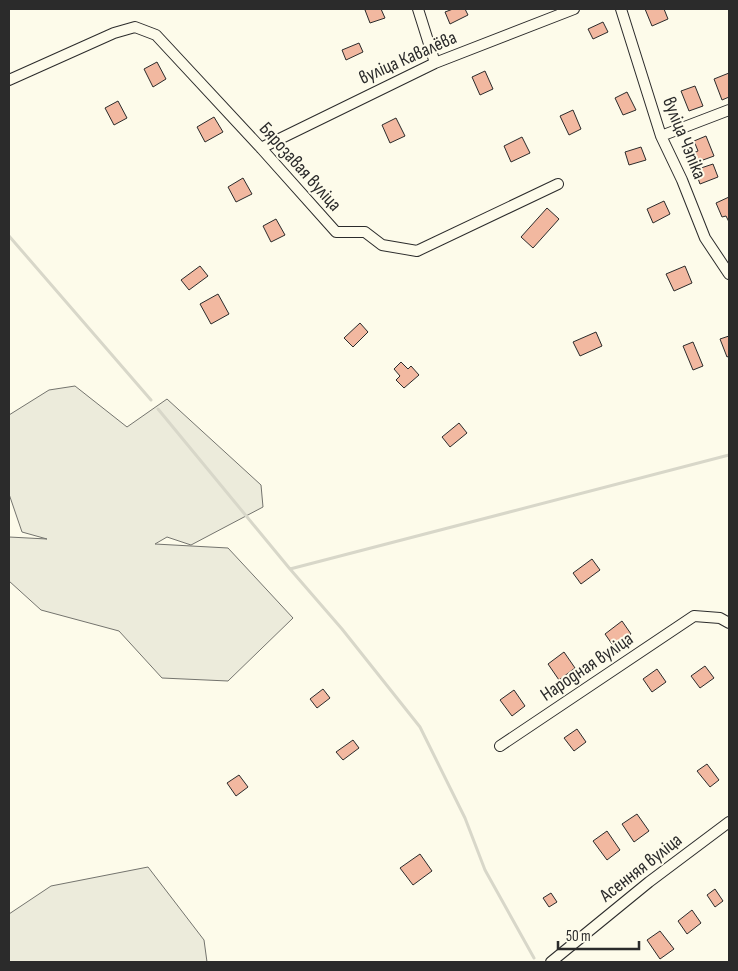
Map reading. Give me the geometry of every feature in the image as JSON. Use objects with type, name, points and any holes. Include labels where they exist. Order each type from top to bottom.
[{"type":"street","points":[[418,9],[435,63]]},
{"type":"street","name":"вуліца Кавалёва","points":[[261,148],[435,63],[574,9]]},
{"type":"street","name":"вуліца Чэпіка","points":[[621,9],[662,136],[705,238],[729,274]]},
{"type":"street","name":"Бярозавая вуліца","points":[[9,80],[114,33],[135,27],[156,35],[336,232],[365,232],[382,245],[417,251],[558,184]]},
{"type":"street","points":[[662,136],[729,110]]},
{"type":"street","name":"Народная вуліца","points":[[500,746],[694,616],[720,618],[729,623]]},
{"type":"street","name":"Асенняя вуліца","points":[[551,962],[649,882],[729,822]]},
{"type":"shaded area","points":[[75,386],[127,427],[167,399],[261,485],[263,507],[191,545],[167,537],[155,544],[228,548],[293,618],[228,681],[162,678],[119,631],[41,610],[9,581],[9,537],[47,539],[22,532],[9,494],[9,415],[49,390]]},
{"type":"shaded area","points":[[148,867],[204,940],[207,962],[9,962],[9,914],[51,886]]},
{"type":"building","points":[[381,9],[385,18],[370,23],[365,10]]},
{"type":"building","points":[[453,9],[465,9],[468,15],[450,24],[445,12]]},
{"type":"building","points":[[645,9],[664,9],[668,19],[652,26]]},
{"type":"building","points":[[603,22],[608,32],[593,39],[588,29]]},
{"type":"building","points":[[359,43],[363,52],[346,60],[342,50]]},
{"type":"building","points":[[157,62],[166,79],[153,87],[144,69]]},
{"type":"building","points":[[485,71],[493,89],[480,95],[472,77]]},
{"type":"building","points":[[729,73],[729,97],[722,100],[714,79]]},
{"type":"building","points":[[695,86],[703,106],[689,111],[681,91]]},
{"type":"building","points":[[627,92],[636,110],[623,115],[615,98]]},
{"type":"building","points":[[118,101],[127,118],[114,125],[105,108]]},
{"type":"building","points":[[573,110],[581,129],[569,135],[560,116]]},
{"type":"building","points":[[214,117],[223,132],[205,142],[197,127]]},
{"type":"building","points":[[396,118],[405,136],[390,143],[382,125]]},
{"type":"building","points":[[706,136],[714,156],[692,164],[689,155],[698,151],[694,141]]},
{"type":"building","points":[[522,137],[530,153],[511,162],[504,146]]},
{"type":"building","points":[[641,147],[646,160],[629,165],[625,152]]},
{"type":"building","points":[[713,164],[718,177],[700,184],[695,170]]},
{"type":"building","points":[[243,178],[252,194],[236,202],[228,187]]},
{"type":"building","points":[[729,197],[729,222],[726,216],[722,217],[716,203]]},
{"type":"building","points":[[664,201],[670,214],[653,223],[647,209]]},
{"type":"building","points":[[547,208],[559,219],[533,248],[521,237]]},
{"type":"building","points":[[276,219],[285,235],[271,242],[263,226]]},
{"type":"building","points":[[200,266],[208,276],[189,290],[181,280]]},
{"type":"building","points":[[685,266],[692,283],[674,291],[666,274]]},
{"type":"building","points":[[218,294],[229,314],[211,324],[200,304]]},
{"type":"building","points":[[360,323],[368,332],[353,347],[344,338]]},
{"type":"building","points":[[596,332],[602,346],[580,356],[573,342]]},
{"type":"building","points":[[729,336],[729,356],[727,357],[720,339]]},
{"type":"building","points":[[693,342],[703,366],[693,370],[683,346]]},
{"type":"building","points":[[401,362],[408,369],[411,366],[419,375],[404,388],[396,380],[400,376],[394,369]]},
{"type":"building","points":[[459,423],[467,433],[450,447],[442,437]]},
{"type":"building","points":[[592,559],[600,570],[581,584],[573,573]]},
{"type":"building","points":[[622,621],[631,634],[614,647],[605,634]]},
{"type":"building","points":[[564,652],[575,668],[559,680],[548,664]]},
{"type":"building","points":[[705,666],[714,678],[700,688],[691,676]]},
{"type":"building","points":[[657,669],[666,682],[652,692],[643,679]]},
{"type":"building","points":[[323,689],[330,698],[317,708],[310,699]]},
{"type":"building","points":[[514,690],[525,706],[512,716],[500,700]]},
{"type":"building","points":[[577,729],[586,742],[574,751],[564,738]]},
{"type":"building","points":[[353,740],[359,748],[343,760],[336,752]]},
{"type":"building","points":[[707,764],[719,780],[710,787],[697,771]]},
{"type":"building","points":[[239,775],[248,787],[236,796],[227,783]]},
{"type":"building","points":[[637,814],[649,831],[634,842],[622,824]]},
{"type":"building","points":[[607,831],[620,850],[607,860],[593,841]]},
{"type":"building","points":[[420,854],[432,871],[413,885],[400,868]]},
{"type":"building","points":[[715,889],[723,901],[715,907],[707,895]]},
{"type":"building","points":[[551,893],[557,902],[549,907],[543,898]]},
{"type":"building","points":[[692,910],[701,923],[687,934],[678,921]]},
{"type":"building","points":[[660,931],[674,949],[660,959],[647,940]]},
{"type":"waterway","points":[[9,236],[151,400]]},
{"type":"waterway","points":[[158,409],[342,629],[420,727],[465,818],[485,870],[534,958]]},
{"type":"waterway","points":[[290,569],[729,455]]}]
